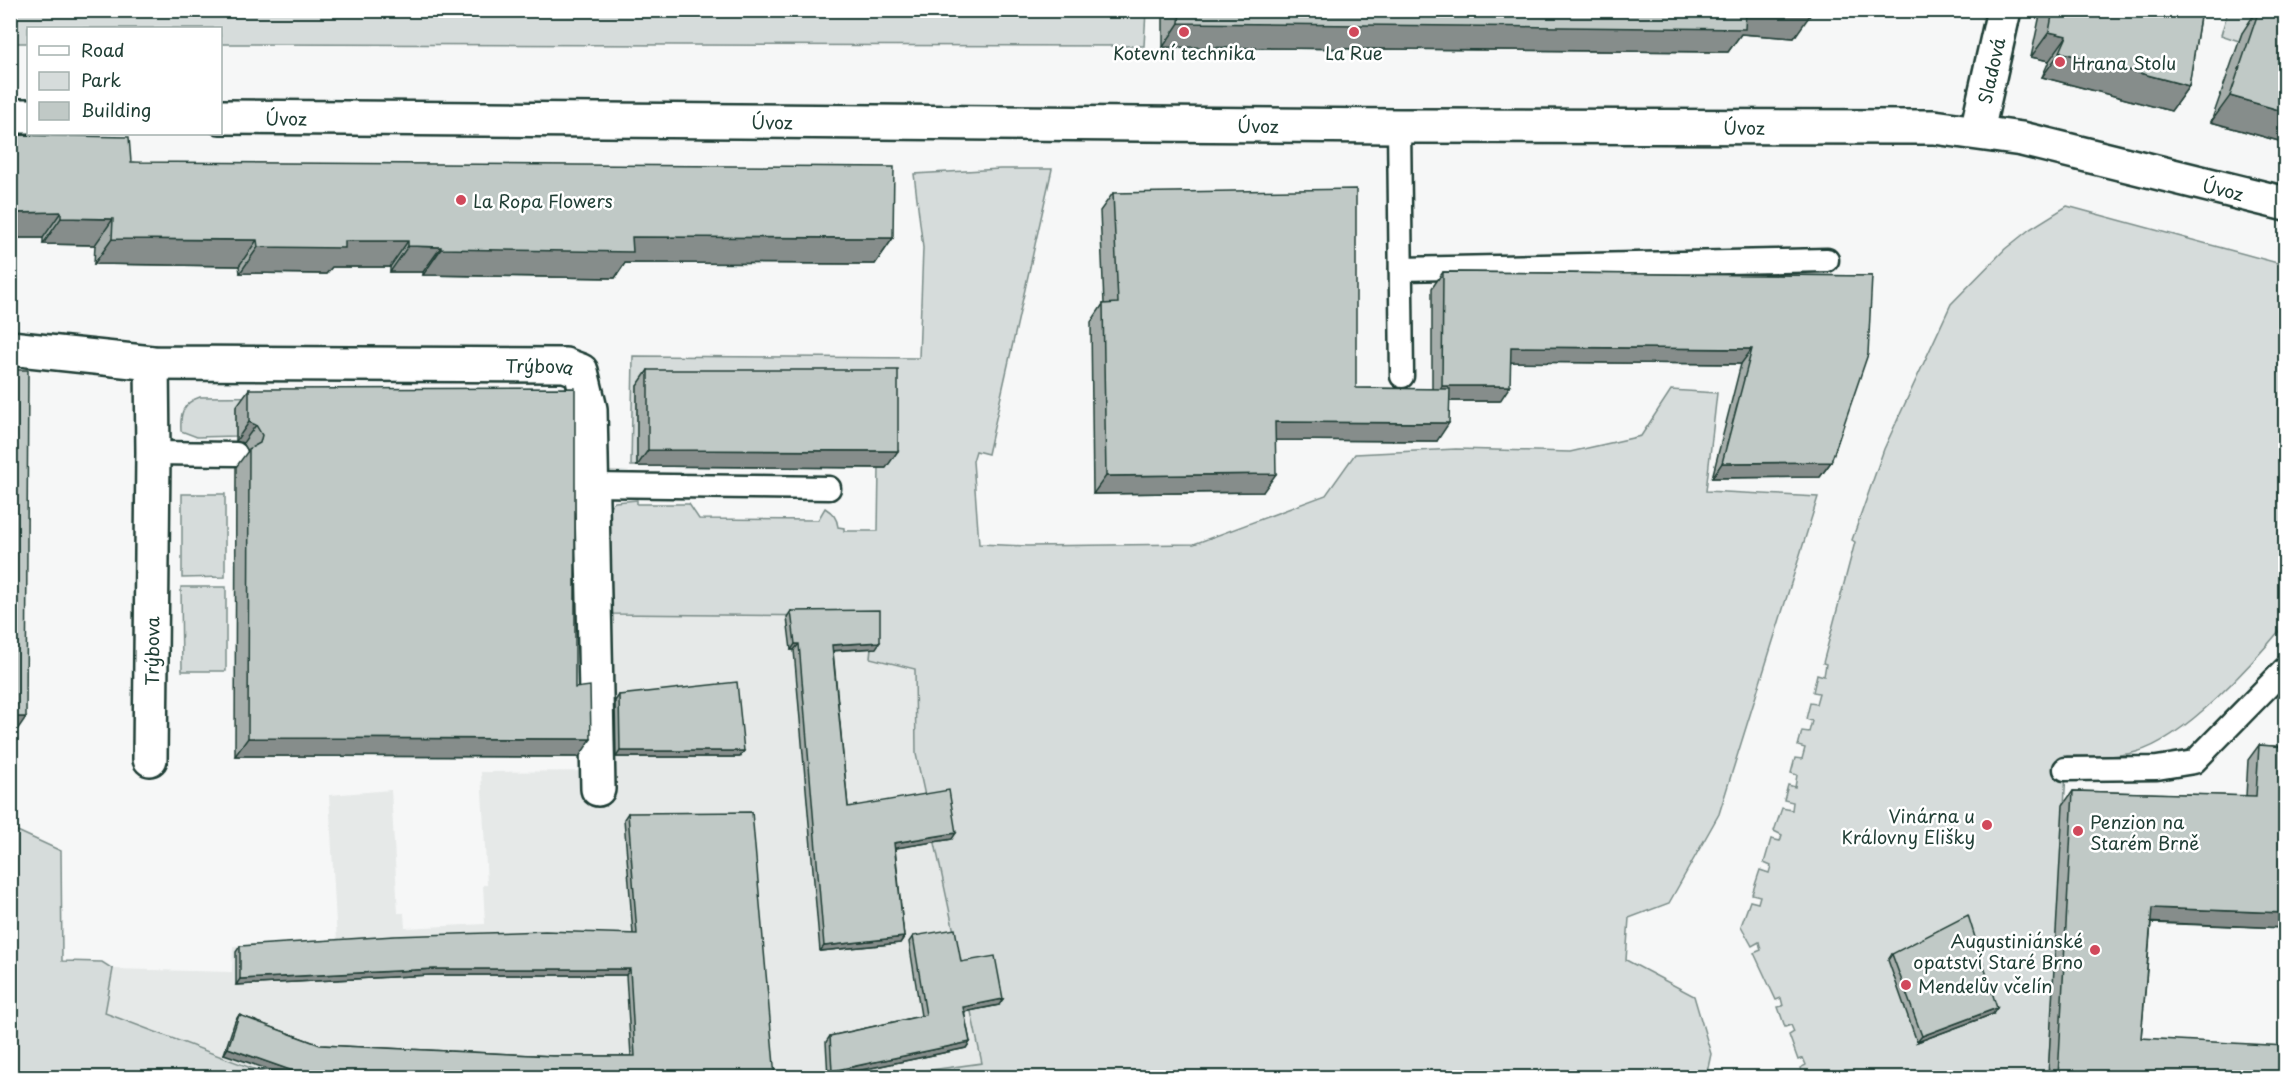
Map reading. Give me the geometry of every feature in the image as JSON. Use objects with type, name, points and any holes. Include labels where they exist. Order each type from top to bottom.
[{"type":"main road","name":"Sladová","points":[[1977,132],[2004,10]]},
{"type":"main road","points":[[10,116],[27,116]]},
{"type":"main road","name":"Úvoz","points":[[222,117],[1399,126],[1922,127],[2022,139],[2286,204]]},
{"type":"main road","name":"Trýbova","points":[[10,348],[152,363],[565,365],[581,371],[590,409],[598,789]]},
{"type":"main road","name":"Trýbova","points":[[150,759],[152,363]]},
{"type":"lane","points":[[1399,126],[1402,376]]},
{"type":"lane","points":[[1401,269],[1827,260]]},
{"type":"lane","points":[[153,453],[236,454]]},
{"type":"lane","points":[[591,485],[829,488]]},
{"type":"lane","points":[[2065,769],[2157,768],[2194,762],[2286,668]]},
{"type":"shaded area","points":[[612,614],[829,616],[915,668],[916,754],[982,1063],[879,1078],[275,1077],[105,1013],[113,969],[232,972],[233,946],[337,942],[329,795],[391,790],[398,913],[404,913],[405,928],[485,924],[483,885],[487,885],[481,772],[610,771]]},
{"type":"green space","points":[[11,10],[1146,10],[1144,46],[222,44],[222,27],[27,27],[27,43],[11,43]]},
{"type":"green space","points":[[2228,11],[2285,11],[2286,50],[2242,33],[2239,41],[2221,35]]},
{"type":"green space","points":[[1000,169],[1052,169],[988,454],[976,451],[973,461],[979,544],[1028,546],[1194,544],[1326,495],[1355,454],[1456,449],[1570,452],[1641,436],[1671,390],[1717,393],[1706,491],[1818,497],[1719,814],[1669,903],[1629,918],[1626,960],[1694,996],[1711,1054],[1706,1077],[879,1077],[982,1063],[916,754],[915,669],[870,658],[871,648],[829,616],[612,614],[601,604],[607,508],[615,502],[637,500],[637,504],[689,504],[699,519],[818,520],[825,508],[834,516],[838,527],[844,528],[844,531],[878,531],[879,467],[637,386],[637,466],[631,466],[633,356],[919,358],[923,248],[914,174]]},
{"type":"green space","points":[[2067,206],[2285,265],[2285,624],[2217,698],[2175,732],[2136,752],[2102,756],[2067,756],[2048,1077],[1804,1077],[1800,1068],[1806,1065],[1803,1058],[1798,1060],[1789,1035],[1794,1032],[1791,1025],[1785,1027],[1778,1007],[1783,1006],[1781,998],[1776,1000],[1754,953],[1761,950],[1759,942],[1752,946],[1741,926],[1750,901],[1758,903],[1760,896],[1752,894],[1760,870],[1769,873],[1771,866],[1764,863],[1771,839],[1780,841],[1782,835],[1774,831],[1782,808],[1792,810],[1793,802],[1784,800],[1788,785],[1795,787],[1797,775],[1791,773],[1795,758],[1802,759],[1805,748],[1798,746],[1802,731],[1809,732],[1812,721],[1806,719],[1810,703],[1816,704],[1819,693],[1813,692],[1817,674],[1824,676],[1826,664],[1823,663],[1855,542],[1852,540],[1884,449],[1951,304],[2005,249],[2030,229]]},
{"type":"green space","points":[[365,396],[236,407],[236,436],[197,437],[181,431],[183,410],[189,402],[200,397]]},
{"type":"green space","points":[[182,494],[225,494],[225,577],[182,578]]},
{"type":"green space","points":[[181,587],[226,587],[226,671],[182,671]]},
{"type":"green space","points":[[11,828],[61,851],[62,961],[102,962],[113,969],[105,1013],[275,1077],[11,1077]]},
{"type":"building","points":[[1180,10],[1746,10],[1745,29],[1179,23]]},
{"type":"building","points":[[1764,10],[1811,10],[1811,14]]},
{"type":"building","points":[[2053,10],[2201,10],[2189,86],[2060,52],[2067,36],[2049,32]]},
{"type":"building","points":[[2259,10],[2273,10],[2286,14],[2286,112],[2230,96]]},
{"type":"building","points":[[10,135],[129,137],[131,162],[894,167],[893,238],[632,237],[633,252],[441,249],[441,247],[408,246],[408,241],[345,241],[345,248],[258,247],[257,240],[112,239],[113,219],[61,218],[61,212],[10,213]]},
{"type":"building","points":[[1356,189],[1356,388],[1450,389],[1449,423],[1275,422],[1276,474],[1106,476],[1103,304],[1118,303],[1113,193]]},
{"type":"building","points":[[1443,272],[1872,276],[1868,354],[1831,462],[1722,463],[1752,349],[1511,347],[1510,386],[1442,386]]},
{"type":"building","points":[[10,370],[28,370],[26,717],[10,717]]},
{"type":"building","points":[[648,370],[898,370],[898,451],[648,450]]},
{"type":"building","points":[[575,388],[575,688],[590,686],[591,739],[248,738],[249,449],[260,443],[262,435],[256,425],[249,422],[249,389]]},
{"type":"building","points":[[880,610],[880,642],[832,645],[848,807],[949,790],[956,833],[894,843],[904,937],[824,946],[799,644],[795,644],[791,611]]},
{"type":"building","points":[[737,682],[744,751],[620,751],[619,695]]},
{"type":"building","points":[[2259,745],[2286,747],[2286,913],[2152,908],[2141,1038],[2286,1046],[2286,1077],[2058,1077],[2073,791],[2256,796]]},
{"type":"building","points":[[752,812],[775,1077],[310,1077],[228,1048],[239,1015],[320,1045],[553,1056],[635,1056],[630,969],[434,969],[240,979],[240,946],[394,936],[545,931],[637,934],[628,813]]},
{"type":"building","points":[[1968,915],[1997,1008],[1922,1036],[1892,954]]},
{"type":"building","points":[[955,929],[961,962],[995,956],[1003,999],[963,1007],[970,1042],[832,1071],[830,1036],[926,1015],[913,936]]},
{"type":"place","name":"Kotevní technika","points":[[1184,32]]},
{"type":"place","name":"La Rue","points":[[1354,32]]},
{"type":"place","name":"Hrana Stolu","points":[[2060,62]]},
{"type":"place","name":"La Ropa Flowers","points":[[461,200]]},
{"type":"place","name":"Vinárna u Královny Elišky","points":[[1987,825]]},
{"type":"place","name":"Penzion na Starém Brně","points":[[2078,831]]},
{"type":"place","name":"Augustiniánské opatství Staré Brno","points":[[2095,950]]},
{"type":"place","name":"Mendelův včelín","points":[[1906,985]]}]
